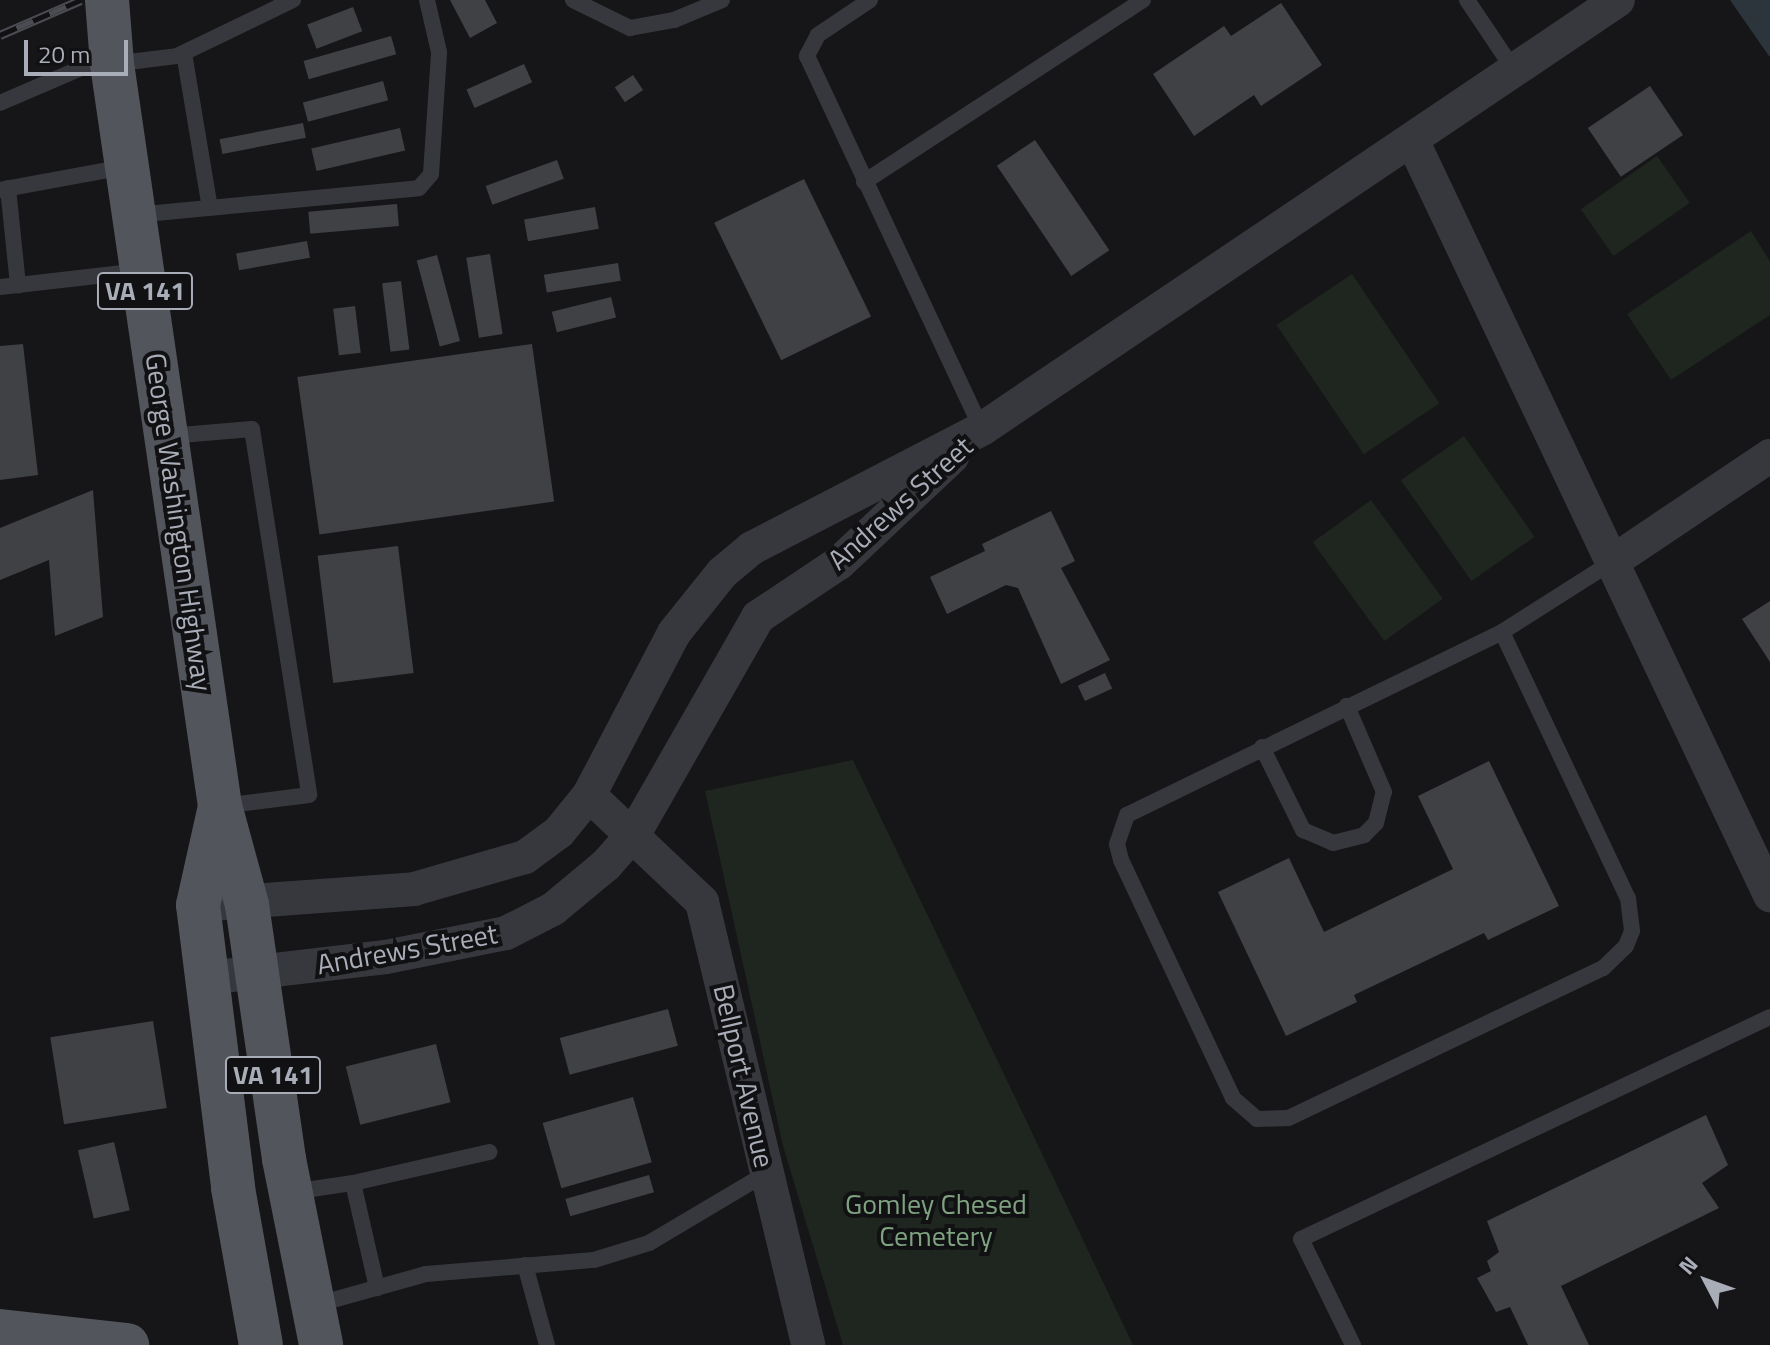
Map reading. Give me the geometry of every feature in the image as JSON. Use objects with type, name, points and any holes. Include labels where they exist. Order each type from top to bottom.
[{"type":"main road","name":"George Washington Highway","points":[[107,0],[111,60],[220,806],[247,905],[290,1192],[317,1326]]},
{"type":"main road","name":"George Washington Highway","points":[[220,806],[198,905],[233,1188],[261,1345]]},
{"type":"main road","points":[[0,1331],[127,1345]]},
{"type":"street","points":[[982,429],[1618,0]]},
{"type":"street","points":[[1412,140],[1770,895]]},
{"type":"street","name":"Andrews Street","points":[[198,905],[247,905],[414,889],[525,857],[559,832],[589,795],[674,633],[722,573],[758,544],[982,429]]},
{"type":"street","name":"Andrews Street","points":[[207,978],[386,957],[506,933],[553,909],[606,865],[635,832],[758,617],[839,563],[982,429]]},
{"type":"street","points":[[1612,562],[1770,456]]},
{"type":"street","name":"Bellport Avenue","points":[[589,795],[635,832],[702,902],[808,1345]]},
{"type":"lane","points":[[0,103],[111,60],[184,53],[293,0]]},
{"type":"lane","points":[[134,216],[419,188],[431,174],[439,52],[427,0]]},
{"type":"lane","points":[[573,0],[630,28],[674,20],[722,0]]},
{"type":"lane","points":[[870,0],[818,35],[807,56],[982,429]]},
{"type":"lane","points":[[864,182],[1143,0]]},
{"type":"lane","points":[[1467,0],[1514,70]]},
{"type":"lane","points":[[184,53],[210,208]]},
{"type":"lane","points":[[18,285],[4,189],[127,166]]},
{"type":"lane","points":[[0,287],[142,270]]},
{"type":"lane","points":[[166,436],[252,429],[309,795],[220,806]]},
{"type":"lane","points":[[1502,632],[1628,898],[1632,931],[1626,946],[1603,968],[1273,1122],[1257,1119],[1233,1098],[1117,844],[1127,815],[1140,805],[1502,632],[1612,562]]},
{"type":"lane","points":[[1262,747],[1303,830],[1333,843],[1364,835],[1376,823],[1384,792],[1347,706]]},
{"type":"lane","points":[[1353,1345],[1301,1239],[1770,1017]]},
{"type":"lane","points":[[290,1192],[353,1183],[490,1152]]},
{"type":"lane","points":[[317,1326],[377,1288],[426,1274],[594,1260],[649,1243],[767,1173]]},
{"type":"lane","points":[[353,1183],[377,1288]]},
{"type":"lane","points":[[525,1265],[547,1345]]},
{"type":"green space","points":[[1657,156],[1690,203],[1614,256],[1581,209]]},
{"type":"green space","points":[[1751,231],[1770,261],[1770,315],[1671,380],[1627,314]]},
{"type":"green space","points":[[1352,274],[1439,403],[1364,454],[1277,325]]},
{"type":"green space","points":[[1464,436],[1535,537],[1471,581],[1401,480]]},
{"type":"green space","points":[[1371,500],[1443,599],[1384,641],[1313,542]]},
{"type":"green space","name":"Gomley Chesed Cemetery","points":[[853,760],[1133,1345],[843,1345],[783,1146],[705,791]]},
{"type":"shaded area","points":[[1730,0],[1770,0],[1770,56],[1769,56]]},
{"type":"building","points":[[450,0],[485,0],[497,23],[470,38]]},
{"type":"building","points":[[1281,3],[1322,65],[1261,106],[1254,95],[1194,136],[1153,74],[1224,26],[1231,36]]},
{"type":"building","points":[[353,7],[362,31],[317,49],[307,25]]},
{"type":"building","points":[[391,36],[396,54],[309,79],[304,61]]},
{"type":"building","points":[[524,64],[532,82],[475,108],[466,90]]},
{"type":"building","points":[[633,75],[643,90],[625,102],[615,87]]},
{"type":"building","points":[[383,81],[388,100],[308,122],[303,102]]},
{"type":"building","points":[[1650,86],[1683,135],[1621,177],[1588,128]]},
{"type":"building","points":[[303,123],[306,138],[222,154],[220,139]]},
{"type":"building","points":[[400,128],[405,150],[317,171],[311,148]]},
{"type":"building","points":[[1035,140],[1109,250],[1071,276],[997,166]]},
{"type":"building","points":[[557,160],[564,179],[492,205],[486,186]]},
{"type":"building","points":[[804,179],[871,317],[781,360],[714,223]]},
{"type":"building","points":[[397,204],[399,226],[310,234],[308,212]]},
{"type":"building","points":[[595,207],[599,229],[528,241],[524,220]]},
{"type":"building","points":[[307,241],[310,258],[239,270],[236,254]]},
{"type":"building","points":[[490,254],[503,334],[479,338],[466,258]]},
{"type":"building","points":[[437,255],[460,341],[440,346],[417,260]]},
{"type":"building","points":[[618,263],[621,281],[547,293],[544,275]]},
{"type":"building","points":[[401,281],[409,349],[391,352],[382,283]]},
{"type":"building","points":[[611,297],[616,317],[557,332],[552,312]]},
{"type":"building","points":[[355,306],[361,353],[339,355],[333,309]]},
{"type":"building","points":[[23,344],[38,475],[0,480],[0,346]]},
{"type":"building","points":[[532,344],[554,501],[319,534],[297,377]]},
{"type":"building","points":[[93,490],[103,617],[55,636],[49,560],[0,580],[0,528]]},
{"type":"building","points":[[1051,511],[1075,561],[1061,568],[1110,660],[1061,684],[1018,588],[1006,585],[947,614],[930,577],[985,551],[982,544]]},
{"type":"building","points":[[398,546],[414,673],[333,683],[318,556]]},
{"type":"building","points":[[1770,601],[1770,662],[1742,619]]},
{"type":"building","points":[[1105,673],[1112,688],[1085,701],[1078,686]]},
{"type":"building","points":[[1489,761],[1559,906],[1488,940],[1484,933],[1354,995],[1357,1002],[1286,1036],[1218,892],[1289,858],[1324,932],[1453,869],[1418,796]]},
{"type":"building","points":[[668,1009],[678,1046],[570,1075],[560,1038]]},
{"type":"building","points":[[153,1021],[167,1108],[64,1124],[50,1037]]},
{"type":"building","points":[[436,1044],[451,1102],[360,1125],[346,1066]]},
{"type":"building","points":[[633,1097],[652,1162],[561,1188],[543,1123]]},
{"type":"building","points":[[1706,1115],[1728,1165],[1702,1183],[1719,1208],[1561,1286],[1589,1345],[1528,1345],[1510,1307],[1496,1312],[1477,1278],[1491,1271],[1487,1261],[1499,1252],[1487,1221]]},
{"type":"building","points":[[114,1142],[130,1210],[94,1219],[78,1150]]},
{"type":"building","points":[[649,1175],[654,1192],[570,1216],[565,1199]]},
{"type":"railway","points":[[0,35],[81,0]]}]
